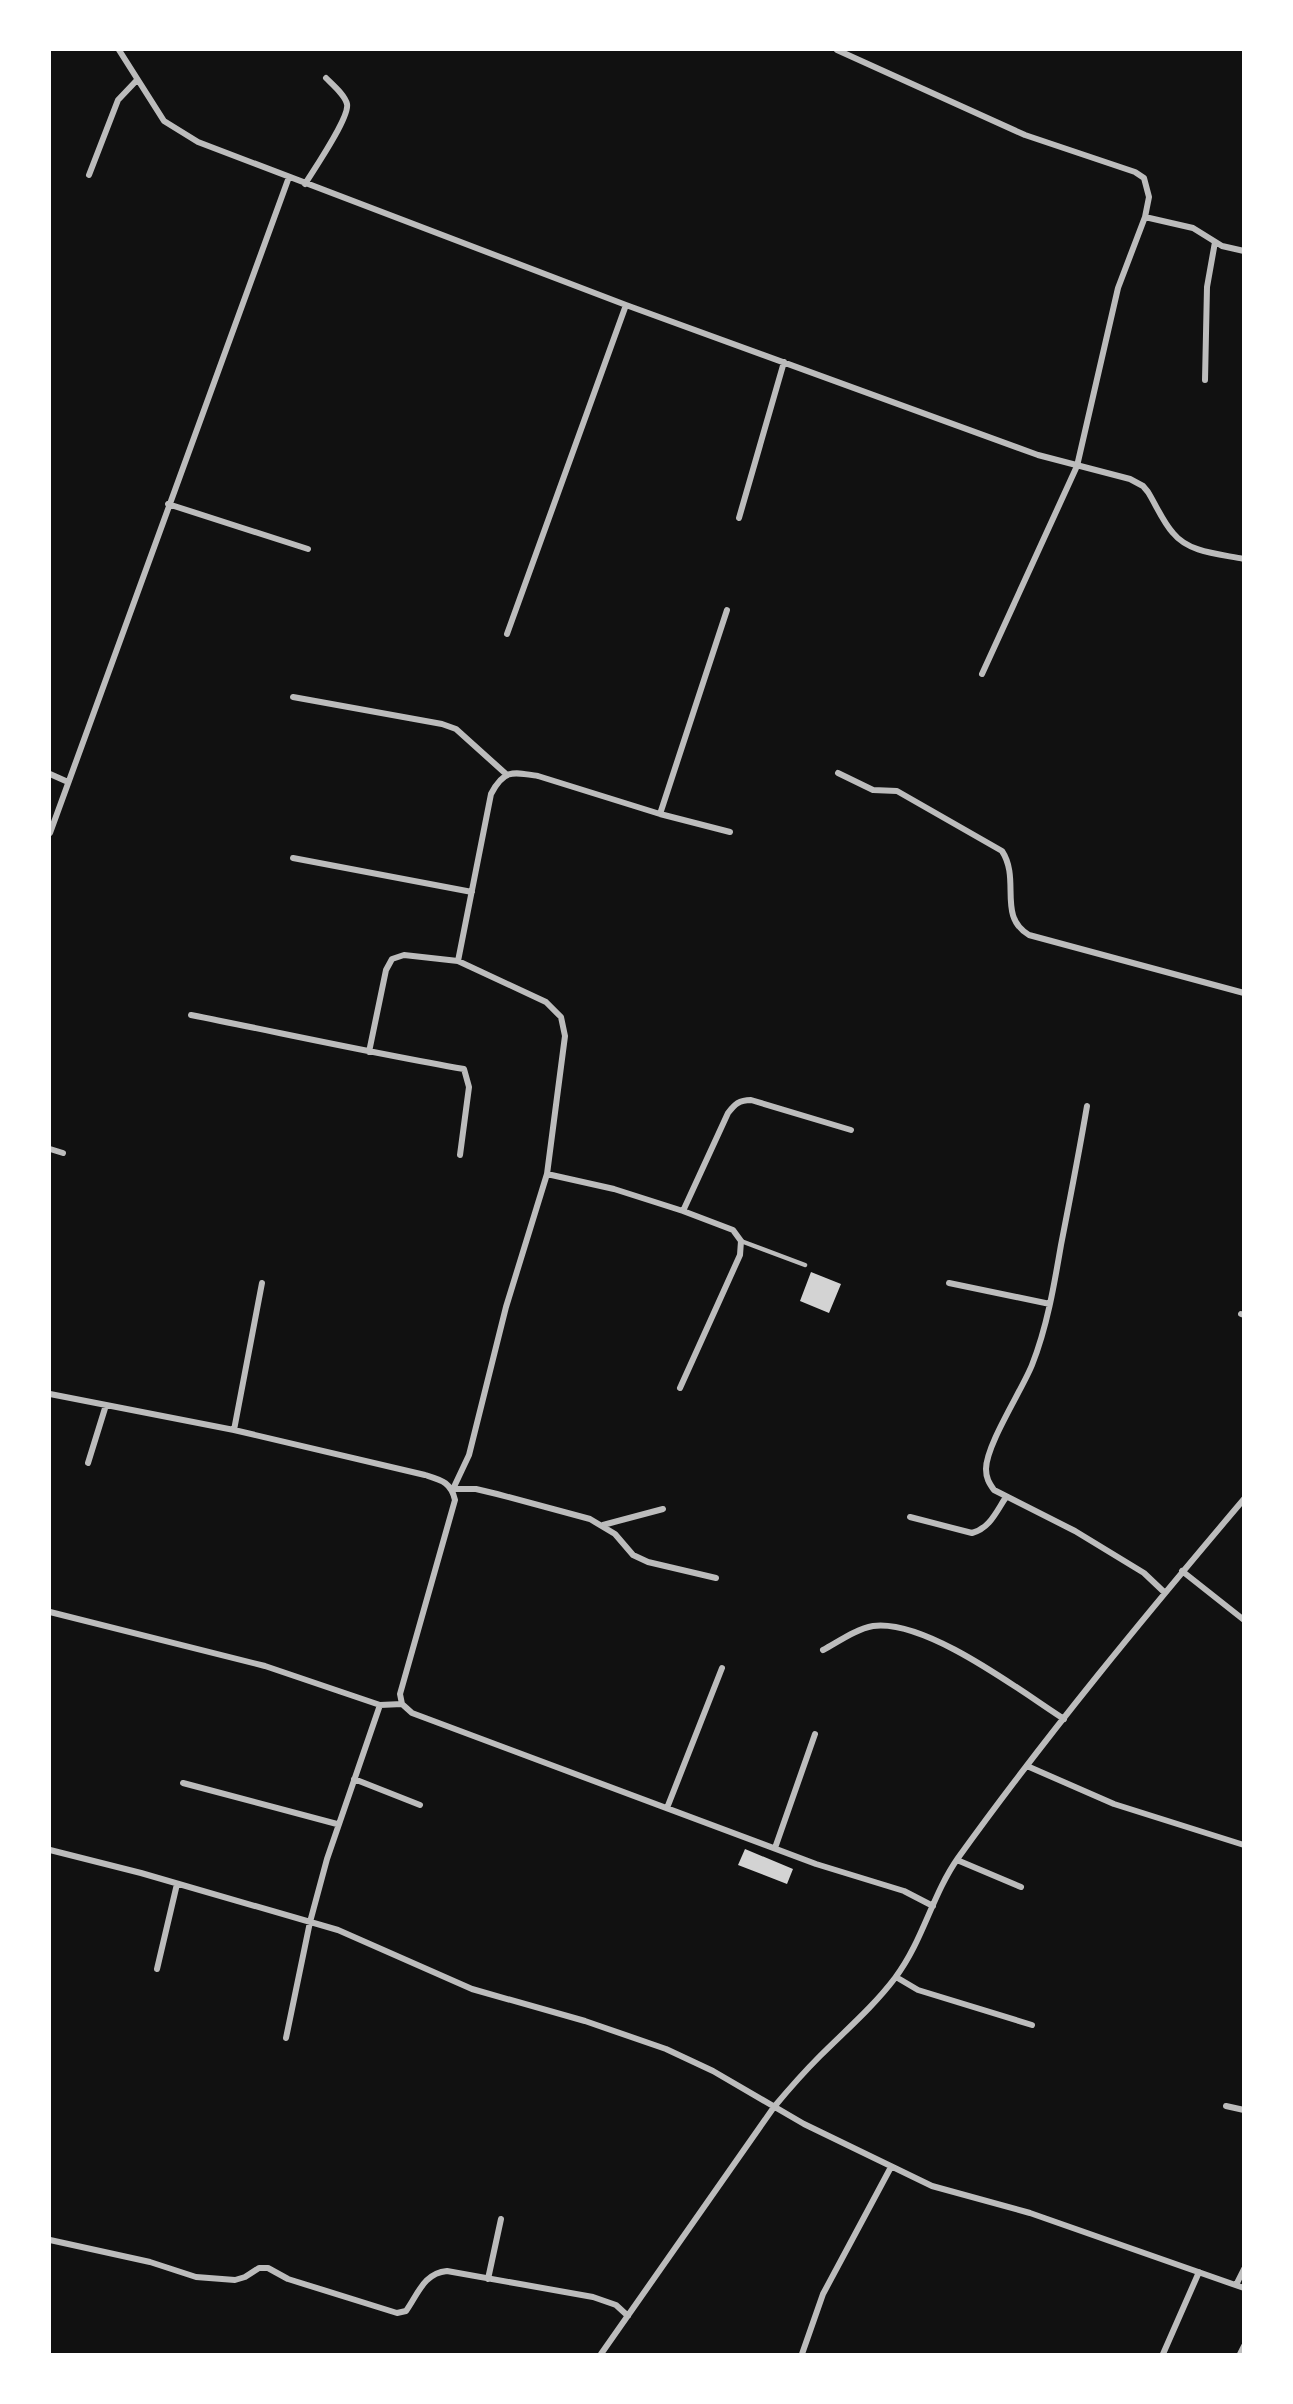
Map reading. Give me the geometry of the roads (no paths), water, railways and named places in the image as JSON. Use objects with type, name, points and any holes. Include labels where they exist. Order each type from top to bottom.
[{"type":"street","points":[[120,50],[164,121],[198,142],[626,305],[1038,455],[1131,480],[1143,486],[1171,532],[1181,542],[1196,549],[1244,559]]},
{"type":"street","points":[[837,50],[1025,135],[1135,172],[1144,178],[1148,185],[1149,197],[1144,217],[1118,288],[1077,466],[982,674]]},
{"type":"street","points":[[305,184],[338,131],[348,109],[347,102],[327,78]]},
{"type":"street","points":[[89,175],[118,100],[137,80]]},
{"type":"street","points":[[50,833],[289,177]]},
{"type":"street","points":[[1144,217],[1193,228],[1207,234],[1215,242],[1244,251]]},
{"type":"street","points":[[1205,380],[1207,287],[1215,242]]},
{"type":"street","points":[[507,634],[626,305]]},
{"type":"street","points":[[739,518],[784,362]]},
{"type":"street","points":[[168,504],[308,549]]},
{"type":"street","points":[[660,814],[728,610]]},
{"type":"street","points":[[293,697],[442,724],[456,729],[506,774]]},
{"type":"street","points":[[458,961],[491,794],[506,774],[518,772],[538,776],[660,814],[730,832]]},
{"type":"street","points":[[838,773],[873,790],[897,791],[1002,851],[1009,862],[1013,920],[1018,928],[1029,935],[1244,993]]},
{"type":"street","points":[[50,774],[68,782]]},
{"type":"street","points":[[293,858],[472,892]]},
{"type":"street","points":[[369,1052],[386,970],[392,959],[404,955],[458,961],[546,1002],[561,1017],[565,1036],[547,1174],[506,1307],[468,1455],[453,1489],[455,1500],[452,1515],[403,1679],[400,1694],[402,1704],[412,1713],[423,1718],[816,1864],[904,1891],[933,1906]]},
{"type":"street","points":[[191,1015],[464,1069],[469,1087],[460,1155]]},
{"type":"street","points":[[683,1211],[728,1113],[735,1104],[742,1100],[751,1100],[851,1130]]},
{"type":"street","points":[[1087,1106],[1050,1304],[1031,1367],[987,1460],[988,1482],[994,1490],[1075,1531],[1144,1573],[1164,1592]]},
{"type":"street","points":[[50,1149],[63,1153]]},
{"type":"street","points":[[547,1174],[622,1191],[683,1211],[733,1230],[741,1241],[740,1255],[680,1388]]},
{"type":"street","points":[[234,1430],[262,1283]]},
{"type":"street","points":[[949,1283],[1050,1304]]},
{"type":"street","points":[[50,1394],[234,1430],[425,1475],[453,1489],[476,1489],[590,1519],[615,1534],[633,1555],[648,1562],[716,1578]]},
{"type":"street","points":[[88,1463],[106,1405]]},
{"type":"street","points":[[910,1517],[972,1533],[988,1525],[1006,1497]]},
{"type":"street","points":[[601,2355],[774,2107],[802,2073],[874,2003],[896,1977],[915,1947],[957,1860],[1027,1766],[1164,1592],[1244,1499]]},
{"type":"street","points":[[603,1525],[663,1509]]},
{"type":"street","points":[[1182,1571],[1244,1620]]},
{"type":"street","points":[[50,1612],[265,1666],[380,1705],[402,1704]]},
{"type":"street","points":[[824,1650],[860,1630],[872,1626],[891,1626],[957,1651],[1064,1719]]},
{"type":"street","points":[[667,1808],[722,1668]]},
{"type":"street","points":[[286,2038],[310,1922],[337,1824],[380,1705]]},
{"type":"street","points":[[776,1848],[815,1734]]},
{"type":"street","points":[[1027,1766],[1114,1804],[1244,1845]]},
{"type":"street","points":[[354,1779],[420,1805]]},
{"type":"street","points":[[183,1783],[337,1824]]},
{"type":"street","points":[[50,1850],[310,1922],[361,1939],[472,1989],[585,2021],[666,2049],[713,2071],[774,2107],[932,2186],[1030,2213],[1244,2288]]},
{"type":"street","points":[[957,1860],[1021,1887]]},
{"type":"street","points":[[157,1969],[177,1884]]},
{"type":"street","points":[[896,1977],[918,1990],[1032,2025]]},
{"type":"street","points":[[1226,2106],[1244,2110]]},
{"type":"street","points":[[802,2355],[823,2294],[891,2167]]},
{"type":"street","points":[[488,2279],[501,2219]]},
{"type":"street","points":[[50,2240],[150,2262],[196,2277],[235,2280],[259,2268],[268,2268],[288,2279],[398,2313],[406,2311],[429,2276],[437,2271],[447,2271],[593,2297],[616,2306],[628,2316]]},
{"type":"street","points":[[1236,2285],[1244,2269]]},
{"type":"street","points":[[1163,2355],[1199,2272]]},
{"type":"street","points":[[1240,2355],[1244,2346]]},
{"type":"lane","points":[[741,1241],[805,1265]]}]
